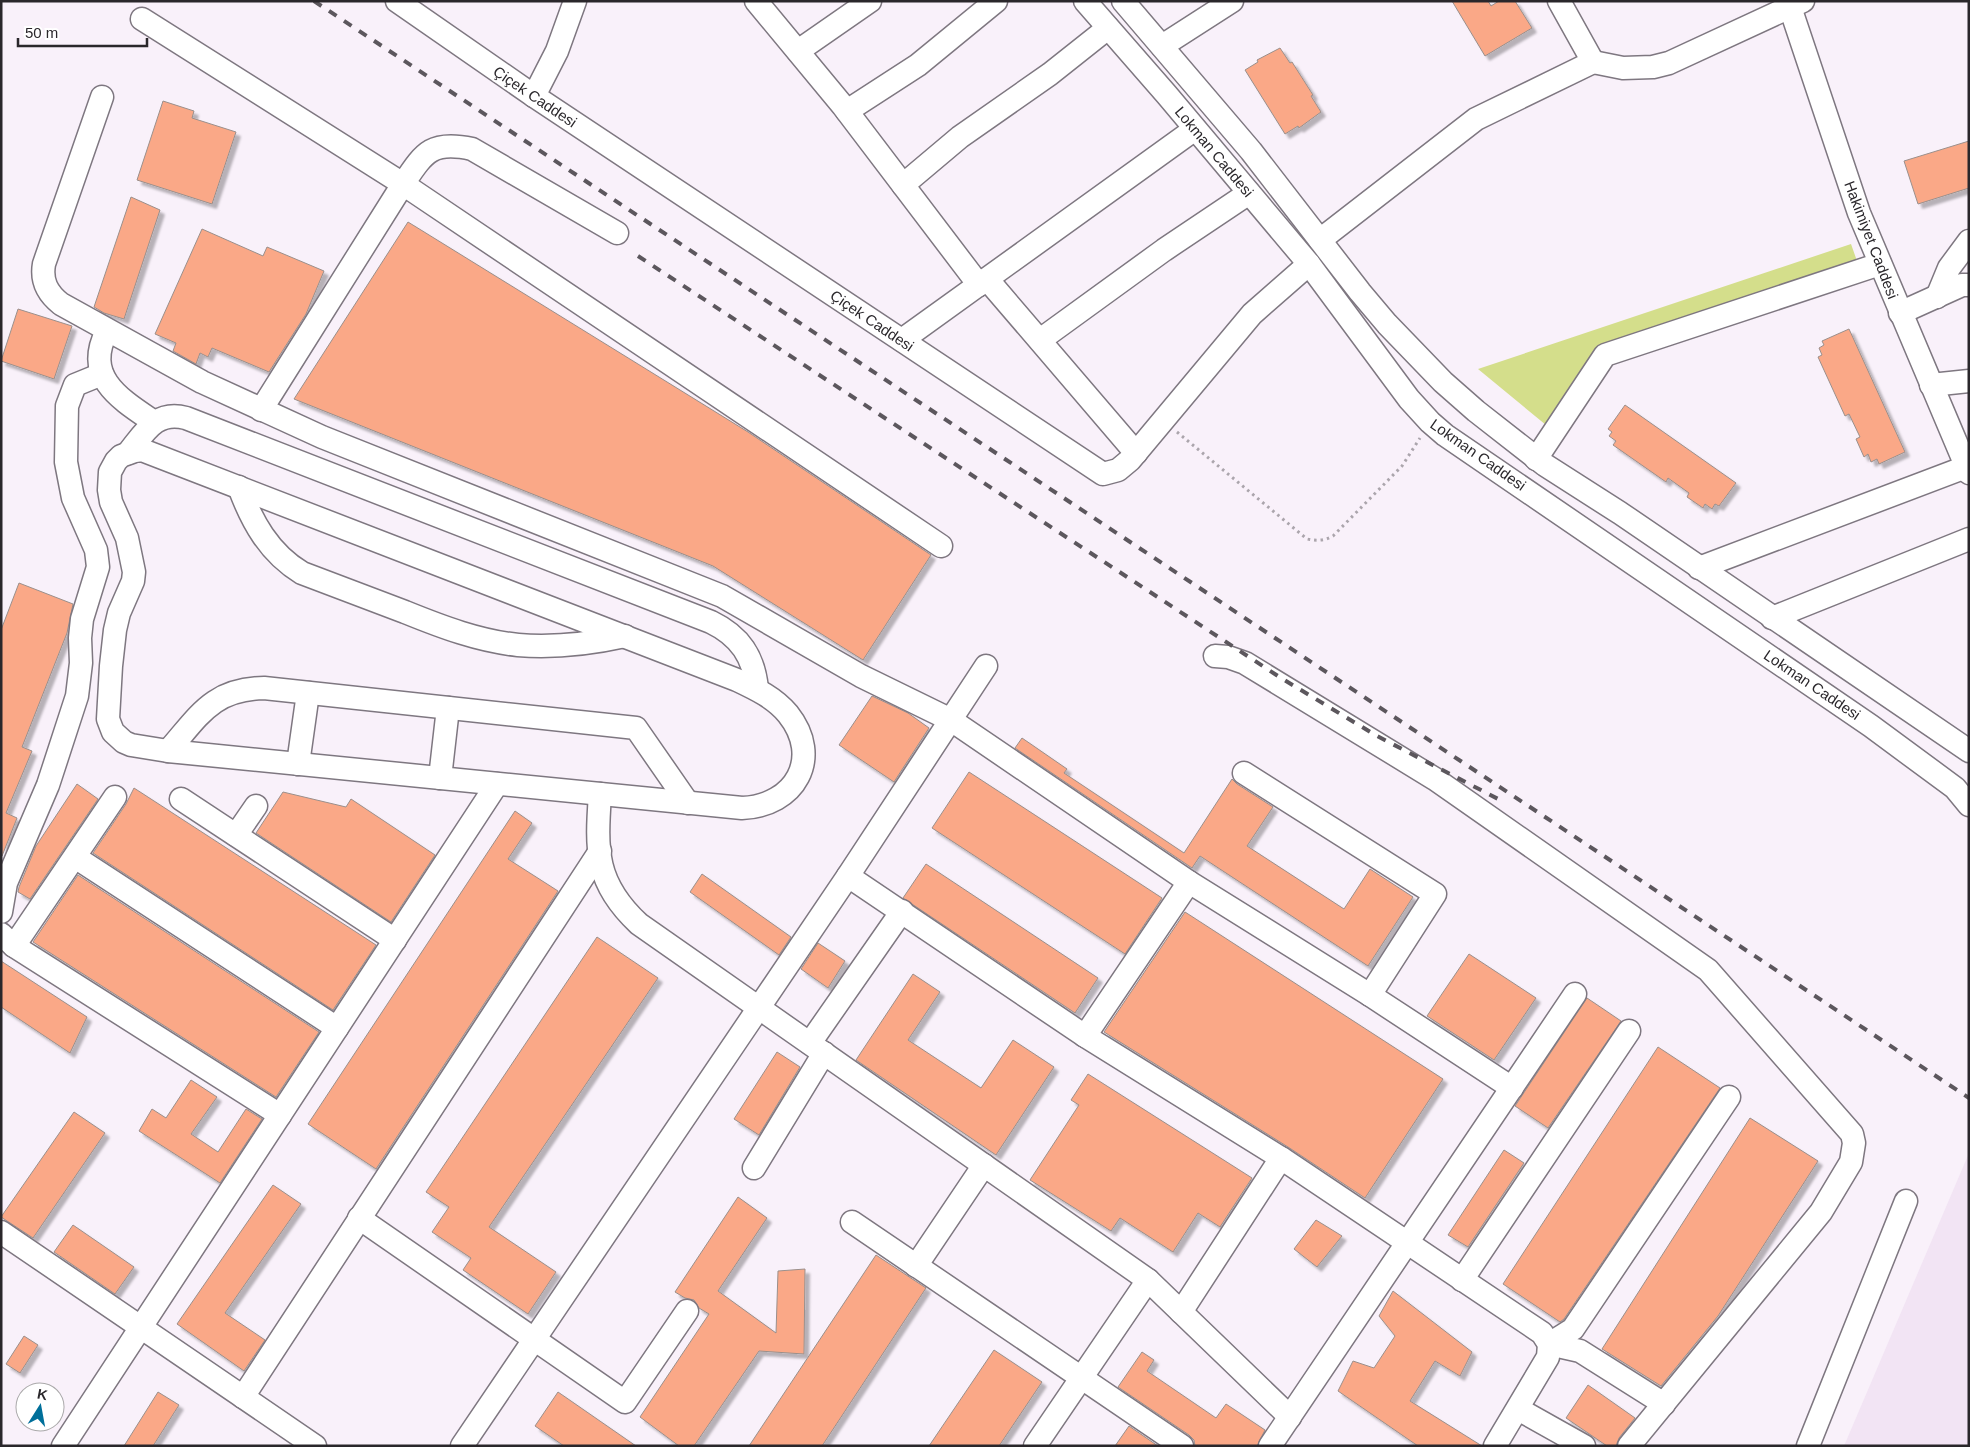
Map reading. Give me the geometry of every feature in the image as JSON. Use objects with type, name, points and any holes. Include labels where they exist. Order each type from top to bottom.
[{"type":"street","name":"Çiçek Caddesi","points":[[396,1],[534,96],[1103,474],[1118,470],[1136,454],[1252,314],[1309,264]]},
{"type":"street","points":[[534,96],[557,51],[575,1]]},
{"type":"street","points":[[756,1],[846,111],[902,185],[983,282],[1040,340],[1136,454]]},
{"type":"street","points":[[798,51],[870,1]]},
{"type":"street","points":[[846,111],[918,65],[996,1]]},
{"type":"street","name":"Lokman Caddesi","points":[[1085,1],[1309,264],[1409,399],[1430,422],[1445,435],[1871,726],[1956,788],[1969,805]]},
{"type":"street","name":"Lokman Caddesi","points":[[1124,1],[1251,151],[1360,292],[1414,354],[1476,412],[1536,459],[1620,512],[1772,618],[1969,751]]},
{"type":"street","points":[[1162,46],[1232,1]]},
{"type":"street","points":[[1559,1],[1593,62]]},
{"type":"street","points":[[1320,240],[1476,119],[1593,62],[1623,68],[1653,67],[1669,63],[1794,3]]},
{"type":"street","name":"Hakimiyet Caddesi","points":[[1794,3],[1859,213],[1931,384],[1961,438],[1967,470]]},
{"type":"street","points":[[142,19],[403,184],[940,546]]},
{"type":"street","points":[[902,185],[960,137],[1050,74],[1108,28]]},
{"type":"street","points":[[102,97],[42,271],[44,284],[54,298],[107,331],[202,382],[261,410],[383,462],[722,596],[861,676],[951,720],[1189,882],[1370,995],[1512,1088]]},
{"type":"street","points":[[902,340],[1195,129]]},
{"type":"street","points":[[261,410],[403,184],[423,155],[431,151],[448,146],[472,149],[617,233]]},
{"type":"street","points":[[1040,340],[1164,250],[1249,194]]},
{"type":"street","points":[[1937,297],[1949,268],[1969,241]]},
{"type":"street","points":[[1536,459],[1605,355],[1880,264]]},
{"type":"street","points":[[1900,313],[1962,285],[1969,284]]},
{"type":"street","points":[[107,331],[99,352],[102,374],[112,390],[154,422]]},
{"type":"street","points":[[1,912],[6,882],[48,785],[77,696],[81,670],[82,619],[96,576],[98,558],[94,542],[73,498],[69,480],[66,450],[67,406],[75,385],[102,374]]},
{"type":"street","points":[[1931,384],[1969,381]]},
{"type":"street","points":[[128,453],[154,422],[169,416],[186,418],[711,622],[733,635],[741,644],[753,665],[757,689]]},
{"type":"street","points":[[135,450],[149,452],[239,487],[757,689],[789,715],[798,731],[803,757],[796,781],[783,795],[764,806],[742,808],[168,751],[130,745],[124,742],[113,732],[108,718],[111,666],[119,613],[133,581],[134,572],[127,538],[111,502],[110,472],[116,461],[135,450]]},
{"type":"street","points":[[1699,568],[1967,470]]},
{"type":"street","points":[[239,487],[246,507],[265,539],[283,560],[302,573],[449,629],[494,641],[532,646],[562,646],[624,636]]},
{"type":"street","points":[[1772,618],[1969,539]]},
{"type":"street","points":[[1215,656],[1228,657],[1245,663],[1435,779],[1708,970],[1852,1134],[1854,1143],[1851,1162],[1847,1172],[1821,1212],[1630,1446]]},
{"type":"street","points":[[462,1446],[848,876],[986,666]]},
{"type":"street","points":[[168,751],[210,704],[228,694],[251,688],[264,688],[636,728],[688,803]]},
{"type":"street","points":[[298,764],[308,693]]},
{"type":"street","points":[[440,778],[448,708]]},
{"type":"street","points":[[1244,773],[1435,894],[1370,995]]},
{"type":"street","points":[[63,1446],[497,784]]},
{"type":"street","points":[[600,794],[598,815],[600,851],[606,883],[617,901],[639,924],[1148,1280],[1290,1417]]},
{"type":"street","points":[[116,797],[74,857],[8,940],[280,1115]]},
{"type":"street","points":[[181,799],[395,940]]},
{"type":"street","points":[[236,835],[256,806]]},
{"type":"street","points":[[243,1396],[600,851]]},
{"type":"street","points":[[74,857],[337,1028]]},
{"type":"street","points":[[848,876],[1085,1036],[1281,1158],[1542,1333],[1549,1344],[1548,1357],[1495,1446]]},
{"type":"street","points":[[1085,1036],[1189,882]]},
{"type":"street","points":[[754,1168],[817,1048],[902,911]]},
{"type":"street","points":[[1270,1446],[1575,994]]},
{"type":"street","points":[[1462,1280],[1630,1031]]},
{"type":"street","points":[[1549,1344],[1573,1329],[1729,1097]]},
{"type":"street","points":[[1181,1312],[1281,1158]]},
{"type":"street","points":[[916,1266],[984,1165]]},
{"type":"street","points":[[1808,1446],[1906,1201]]},
{"type":"street","points":[[359,1218],[625,1402],[687,1311]]},
{"type":"street","points":[[852,1222],[1182,1446]]},
{"type":"street","points":[[1,1232],[315,1446]]},
{"type":"street","points":[[1035,1446],[1148,1280]]},
{"type":"street","points":[[1549,1344],[1580,1351],[1664,1404]]},
{"type":"street","points":[[1518,1409],[1584,1446]]},
{"type":"path","points":[[1164,420],[1308,539],[1320,541],[1333,536],[1402,466],[1430,422]]},
{"type":"shaded area","points":[[1969,1153],[1969,1446],[1844,1446]]},
{"type":"green space","points":[[1851,244],[1857,261],[1598,349],[1546,425],[1478,369]]},
{"type":"building","points":[[1452,1],[1488,1],[1491,6],[1499,1],[1515,1],[1532,28],[1485,56]]},
{"type":"building","points":[[1280,48],[1290,63],[1292,62],[1313,95],[1311,96],[1321,112],[1299,128],[1298,126],[1285,134],[1245,70],[1258,62],[1257,60]]},
{"type":"building","points":[[163,101],[194,111],[192,118],[236,132],[212,204],[137,180]]},
{"type":"building","points":[[1969,141],[1969,188],[1918,204],[1904,161]]},
{"type":"building","points":[[131,197],[160,210],[124,319],[104,313],[94,307]]},
{"type":"building","points":[[408,222],[748,432],[931,555],[863,660],[713,566],[294,399]]},
{"type":"building","points":[[202,229],[263,256],[267,247],[324,271],[306,314],[269,372],[212,348],[208,357],[200,353],[196,364],[173,351],[176,343],[155,334]]},
{"type":"building","points":[[18,309],[72,326],[54,379],[1,361]]},
{"type":"building","points":[[1849,329],[1905,452],[1879,464],[1877,459],[1871,462],[1868,454],[1864,457],[1856,439],[1860,437],[1849,414],[1845,416],[1818,357],[1822,355],[1819,348],[1824,345],[1822,341]]},
{"type":"building","points":[[1625,405],[1736,483],[1719,506],[1715,504],[1712,509],[1705,504],[1703,508],[1687,497],[1689,493],[1668,478],[1666,482],[1613,445],[1616,441],[1609,436],[1612,432],[1608,429]]},
{"type":"building","points":[[19,583],[73,604],[67,633],[22,747],[32,751],[6,813],[17,818],[2,856],[1,630]]},
{"type":"building","points":[[872,696],[908,713],[929,728],[894,782],[839,745]]},
{"type":"building","points":[[1022,738],[1067,769],[1064,773],[1184,853],[1232,779],[1273,807],[1247,846],[1344,909],[1370,869],[1413,897],[1368,966],[1200,856],[1192,868],[1015,748]]},
{"type":"building","points":[[969,772],[1162,898],[1125,954],[932,828]]},
{"type":"building","points":[[77,784],[98,799],[30,899],[18,892],[19,887],[36,846]]},
{"type":"building","points":[[134,788],[376,945],[333,1010],[93,853],[126,804]]},
{"type":"building","points":[[283,792],[346,807],[351,799],[435,855],[391,922],[256,833]]},
{"type":"building","points":[[515,811],[532,823],[508,859],[558,891],[376,1169],[308,1124]]},
{"type":"building","points":[[926,864],[1098,978],[1075,1013],[903,898]]},
{"type":"building","points":[[702,874],[791,937],[779,955],[690,892]]},
{"type":"building","points":[[78,875],[319,1032],[276,1097],[33,942]]},
{"type":"building","points":[[1185,912],[1443,1079],[1365,1198],[1288,1147],[1104,1032]]},
{"type":"building","points":[[597,937],[658,978],[489,1227],[556,1272],[528,1314],[463,1270],[471,1258],[432,1232],[449,1207],[426,1192]]},
{"type":"building","points":[[818,943],[845,961],[828,988],[801,969]]},
{"type":"building","points":[[1469,954],[1536,998],[1494,1060],[1427,1016]]},
{"type":"building","points":[[1,961],[87,1017],[70,1053],[1,1007]]},
{"type":"building","points":[[913,974],[940,992],[908,1040],[981,1088],[1013,1040],[1054,1067],[996,1155],[856,1060]]},
{"type":"building","points":[[1587,998],[1621,1021],[1548,1128],[1515,1106]]},
{"type":"building","points":[[1658,1047],[1720,1088],[1564,1319],[1560,1322],[1503,1284]]},
{"type":"building","points":[[777,1052],[800,1067],[759,1135],[734,1119]]},
{"type":"building","points":[[1088,1074],[1252,1178],[1220,1227],[1198,1213],[1173,1252],[1120,1218],[1111,1231],[1030,1180],[1079,1105],[1071,1100]]},
{"type":"building","points":[[191,1080],[217,1097],[191,1134],[218,1152],[246,1109],[262,1119],[220,1183],[139,1131],[152,1109],[166,1118]]},
{"type":"building","points":[[74,1112],[105,1133],[33,1238],[1,1217]]},
{"type":"building","points":[[1750,1118],[1818,1161],[1718,1316],[1661,1386],[1602,1349]]},
{"type":"building","points":[[1504,1150],[1524,1163],[1468,1247],[1448,1235]]},
{"type":"building","points":[[273,1185],[301,1204],[225,1313],[265,1340],[244,1371],[177,1324]]},
{"type":"building","points":[[738,1197],[767,1218],[718,1291],[776,1333],[778,1271],[805,1269],[804,1354],[759,1351],[694,1446],[679,1446],[640,1417],[709,1314],[699,1308],[694,1300],[685,1298],[675,1292]]},
{"type":"building","points":[[1316,1220],[1342,1236],[1317,1267],[1294,1249]]},
{"type":"building","points":[[73,1225],[134,1267],[115,1294],[54,1252]]},
{"type":"building","points":[[876,1255],[926,1288],[822,1446],[749,1446]]},
{"type":"building","points":[[1393,1291],[1472,1352],[1460,1376],[1435,1361],[1410,1401],[1482,1446],[1418,1446],[1338,1391],[1353,1361],[1374,1368],[1395,1336],[1379,1316]]},
{"type":"building","points":[[24,1336],[38,1345],[20,1373],[6,1364]]},
{"type":"building","points":[[994,1350],[1042,1382],[999,1446],[929,1446]]},
{"type":"building","points":[[1142,1352],[1154,1360],[1147,1371],[1216,1418],[1226,1404],[1265,1430],[1257,1446],[1195,1446],[1194,1440],[1189,1435],[1118,1387]]},
{"type":"building","points":[[1588,1385],[1635,1418],[1619,1438],[1616,1446],[1607,1446],[1566,1418]]},
{"type":"building","points":[[158,1392],[179,1405],[153,1446],[124,1446]]},
{"type":"building","points":[[558,1392],[636,1446],[564,1446],[535,1426]]},
{"type":"building","points":[[1129,1426],[1158,1446],[1115,1446]]},
{"type":"railway","points":[[314,1],[1969,1098]]},
{"type":"railway","points":[[638,256],[1281,678],[1377,736],[1500,800]]}]
